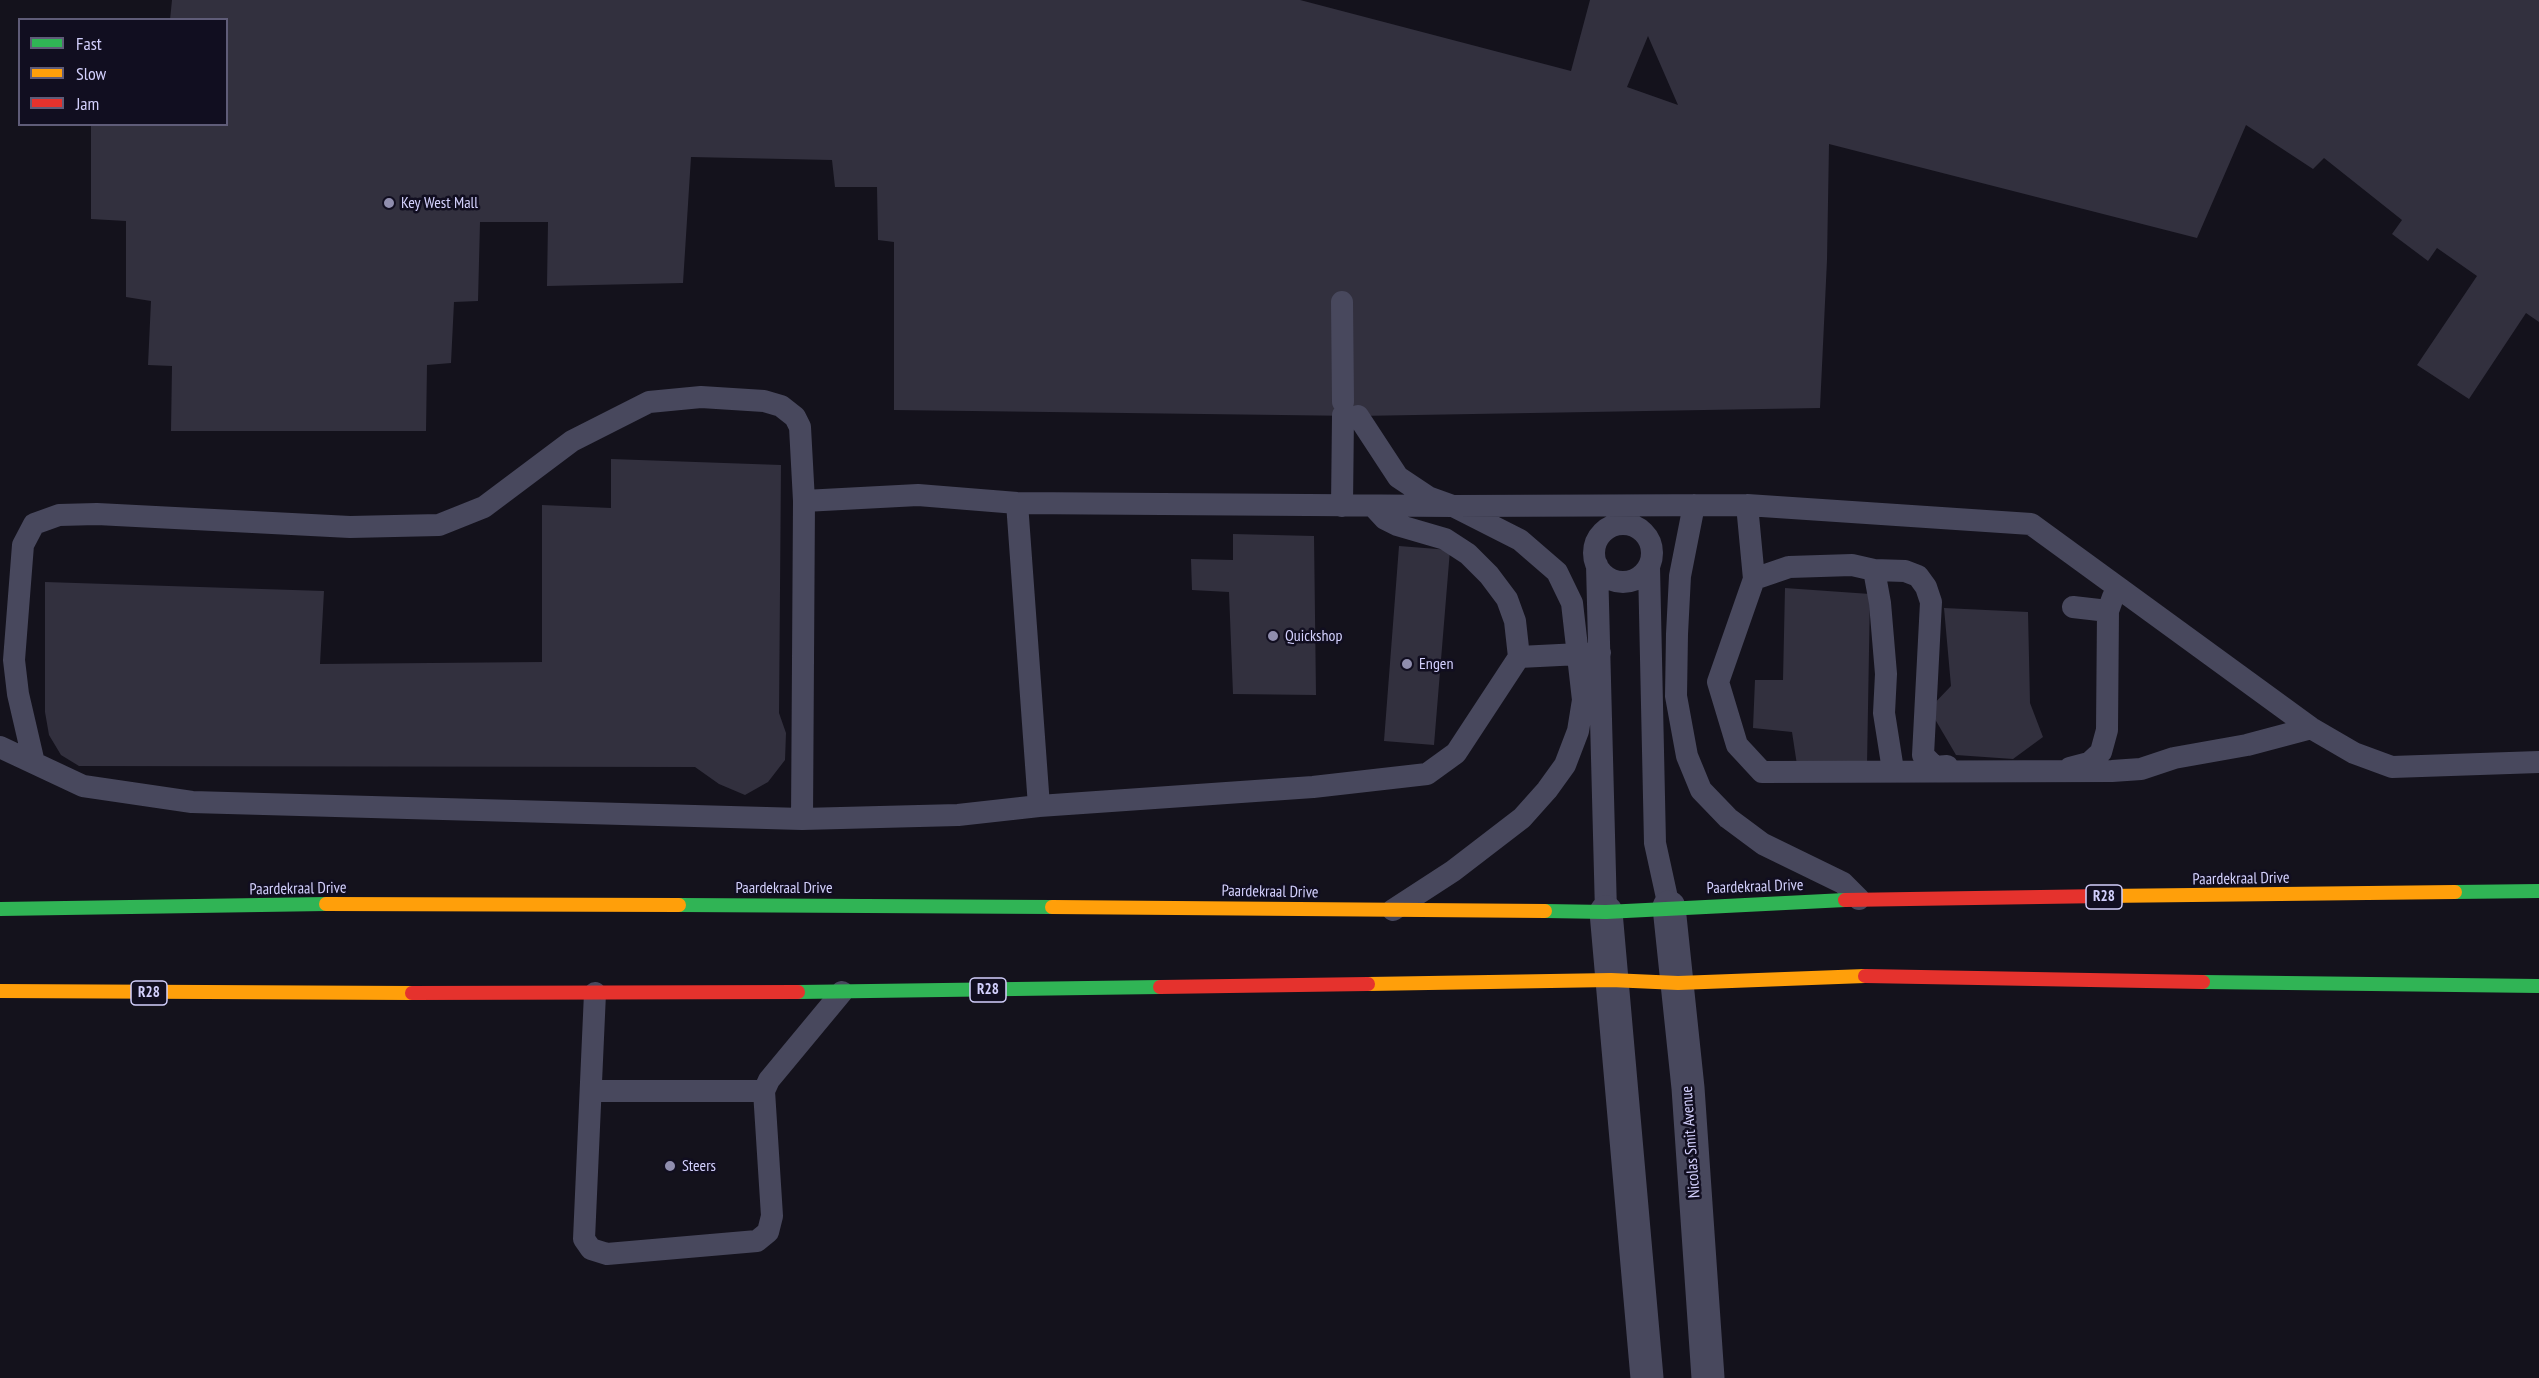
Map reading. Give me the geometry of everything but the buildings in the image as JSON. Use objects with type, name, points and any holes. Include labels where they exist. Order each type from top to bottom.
[{"type":"main road","name":"Paardekraal Drive","points":[[0,909],[335,904],[874,904],[1606,912],[1859,899],[2539,891]]},
{"type":"main road","name":"R28","points":[[0,991],[842,992],[1611,980],[1678,983],[1887,975],[2539,986]]},
{"type":"street","name":"Nicolas Smit Avenue","points":[[1669,907],[1678,983],[1708,1378]]},
{"type":"street","points":[[1606,912],[1647,1378]]},
{"type":"lane","points":[[1342,302],[1348,411],[1342,506]]},
{"type":"lane","points":[[34,763],[18,694],[14,660],[23,544],[34,524],[59,515],[97,514],[350,527],[439,525],[484,507],[572,441],[649,402],[701,397],[764,401],[781,406],[795,417],[800,427],[804,501],[802,819]]},
{"type":"lane","points":[[1348,411],[1398,477],[1428,497],[1452,506],[1520,540],[1557,572],[1572,603],[1589,654],[1606,912]]},
{"type":"lane","points":[[804,501],[918,495],[1017,503],[1452,506],[1625,515],[1694,505],[1747,505],[2031,524],[2312,728],[2354,753],[2392,767],[2539,762]]},
{"type":"lane","points":[[1017,503],[1040,806]]},
{"type":"lane","points":[[1694,505],[1680,576],[1676,696],[1690,764],[1701,790],[1728,818],[1763,844],[1843,883],[1859,899]]},
{"type":"lane","points":[[1747,505],[1754,579],[1718,682],[1737,745],[1762,772],[2141,769],[2174,758],[2247,745],[2312,728]]},
{"type":"lane","points":[[0,747],[83,786],[192,802],[802,819],[958,815],[1040,806],[1312,787],[1427,774],[1456,753],[1519,657],[1515,621],[1507,599],[1489,575],[1468,554],[1445,539],[1397,525],[1385,519],[1373,506]]},
{"type":"lane","points":[[1393,910],[1493,842],[1522,818],[1565,765],[1578,731],[1583,700],[1597,565],[1594,546],[1600,534],[1625,515]]},
{"type":"lane","points":[[1625,515],[1649,538],[1652,550],[1649,566],[1655,843],[1669,907]]},
{"type":"lane","points":[[1572,603],[1586,563],[1600,534]]},
{"type":"lane","points":[[1597,565],[1606,576],[1626,582],[1643,574],[1649,566]]},
{"type":"lane","points":[[1754,579],[1789,567],[1852,565],[1874,570],[1905,571],[1918,576],[1926,587],[1931,602],[1923,755],[1935,766],[2070,768],[2089,763],[2095,758],[2101,752],[2107,730],[2108,610],[2117,587]]},
{"type":"lane","points":[[1874,570],[1880,603],[1886,674],[1884,713],[1893,770]]},
{"type":"lane","points":[[2073,608],[2108,610]]},
{"type":"lane","points":[[1519,657],[1589,654]]},
{"type":"lane","points":[[595,993],[584,1239],[591,1249],[607,1254],[758,1241],[768,1232],[772,1216],[764,1091],[769,1080],[842,992]]},
{"type":"lane","points":[[591,1091],[764,1091]]},
{"type":"traffic: fast","points":[[2455,892],[2539,891]]},
{"type":"traffic: fast","points":[[1545,911],[1606,912],[1845,900]]},
{"type":"traffic: fast","points":[[0,909],[326,904]]},
{"type":"traffic: fast","points":[[679,905],[1052,907]]},
{"type":"traffic: fast","points":[[2203,982],[2539,986]]},
{"type":"traffic: fast","points":[[798,992],[1160,987]]},
{"type":"traffic: slow","points":[[2105,896],[2455,892]]},
{"type":"traffic: slow","points":[[326,904],[679,905]]},
{"type":"traffic: slow","points":[[1052,907],[1545,911]]},
{"type":"traffic: slow","points":[[1368,984],[1611,980],[1678,983],[1865,976]]},
{"type":"traffic: slow","points":[[0,991],[412,993]]},
{"type":"traffic: jam","points":[[1845,900],[2105,896]]},
{"type":"traffic: jam","points":[[1865,976],[2203,982]]},
{"type":"traffic: jam","points":[[1160,987],[1368,984]]},
{"type":"traffic: jam","points":[[412,993],[798,992]]},
{"type":"place","name":"Key West Mall","points":[[389,203]]},
{"type":"place","name":"Quickshop","points":[[1273,636]]},
{"type":"place","name":"Engen","points":[[1407,664]]},
{"type":"place","name":"Steers","points":[[670,1166]]}]
